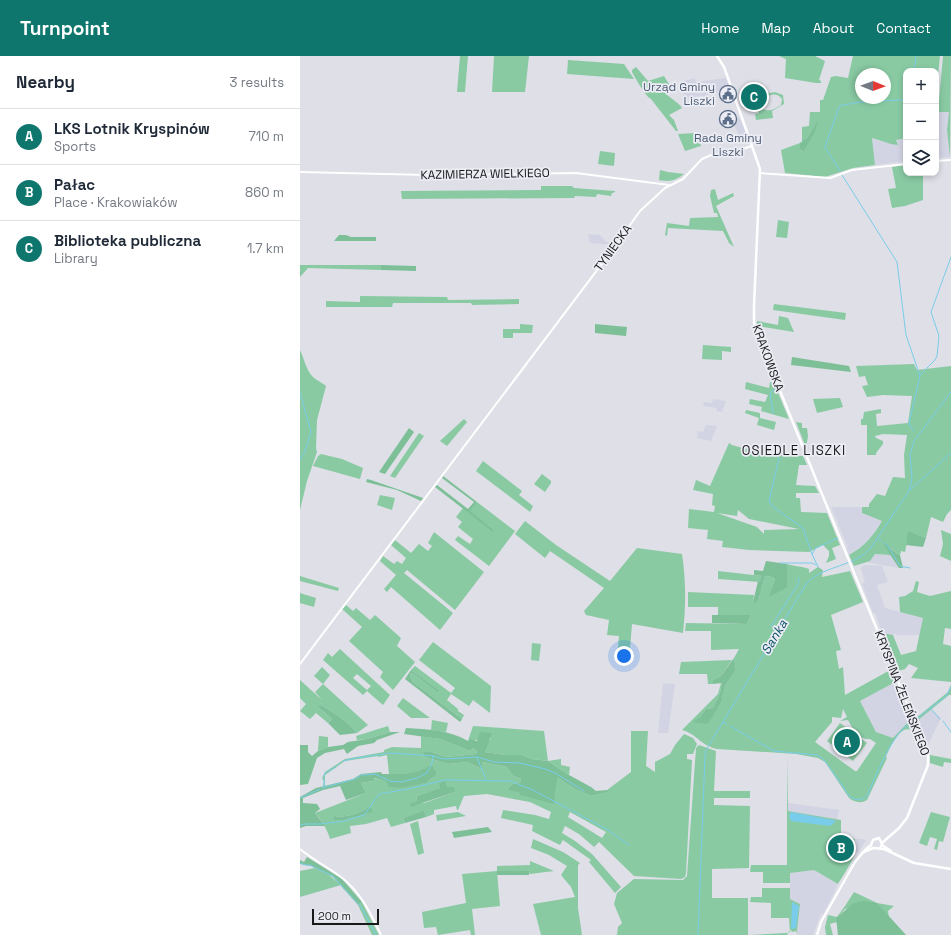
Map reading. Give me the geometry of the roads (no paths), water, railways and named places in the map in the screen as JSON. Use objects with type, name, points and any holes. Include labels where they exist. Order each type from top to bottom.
[{"type":"main road","name":"KRAKOWSKA","points":[[717,56],[727,74],[759,163],[760,173],[754,306],[755,327],[758,339],[851,566]]},
{"type":"main road","name":"KRYSPINA ŻELEŃSKIEGO","points":[[851,566],[928,753],[928,765],[907,818],[900,828],[882,842]]},
{"type":"main road","points":[[817,935],[826,912],[855,862],[871,845],[871,842],[877,838],[893,853]]},
{"type":"main road","points":[[879,849],[882,842]]},
{"type":"main road","points":[[862,853],[873,848],[879,849],[893,853],[914,863],[951,869]]},
{"type":"street","name":"TYNIECKA","points":[[300,664],[610,253],[638,212],[669,185],[683,179],[698,162],[705,157],[733,152],[752,146]]},
{"type":"street","points":[[939,161],[951,160]]},
{"type":"street","points":[[760,173],[826,178],[852,170],[903,164]]},
{"type":"street","name":"KAZIMIERZA WIELKIEGO","points":[[300,172],[427,175],[576,173],[669,185]]},
{"type":"street","points":[[300,849],[342,877],[349,884],[367,906],[381,935]]},
{"type":"water","points":[[791,812],[836,821],[830,826],[791,821],[789,816]]},
{"type":"water","points":[[792,902],[799,906],[796,928],[791,929]]},
{"type":"waterway","points":[[914,68],[916,56]]},
{"type":"waterway","points":[[840,171],[825,147],[839,107],[842,105],[869,101],[903,100]]},
{"type":"waterway","points":[[842,175],[897,262],[906,335],[920,376],[909,423],[914,431]]},
{"type":"waterway","points":[[920,375],[937,356],[939,336],[931,312],[951,257]]},
{"type":"waterway","points":[[773,413],[770,393],[775,389]]},
{"type":"waterway","name":"Sanka","points":[[698,935],[706,750],[806,584],[822,573],[857,558],[872,546],[909,491],[912,478],[910,455],[914,441],[951,392]]},
{"type":"waterway","points":[[300,460],[305,451],[311,432],[301,396]]},
{"type":"waterway","points":[[910,490],[951,453]]},
{"type":"waterway","points":[[779,458],[769,501],[773,507],[803,528],[812,554]]},
{"type":"waterway","points":[[818,567],[812,554],[816,548],[838,538]]},
{"type":"waterway","points":[[884,543],[887,545],[900,566],[910,568]]},
{"type":"waterway","points":[[780,563],[812,563],[816,565]]},
{"type":"waterway","points":[[771,627],[798,584],[799,578]]},
{"type":"waterway","points":[[916,719],[946,696],[951,687]]},
{"type":"waterway","points":[[930,708],[940,719]]},
{"type":"waterway","points":[[943,721],[951,732]]},
{"type":"waterway","name":"Sanka","points":[[723,722],[727,724]]},
{"type":"waterway","points":[[730,726],[774,751],[817,755],[828,765],[850,797],[858,800],[867,796],[891,745],[905,727],[912,722]]},
{"type":"waterway","points":[[343,761],[391,753],[433,756],[444,759],[477,757],[494,762],[520,763],[545,769],[555,773],[584,791]]},
{"type":"waterway","points":[[322,788],[355,779],[361,775],[375,774],[390,781],[402,782],[417,778],[427,773],[432,763],[433,756]]},
{"type":"waterway","points":[[477,758],[486,779]]},
{"type":"waterway","points":[[324,776],[325,773],[336,767]]},
{"type":"waterway","points":[[324,778],[324,787]]},
{"type":"waterway","points":[[300,825],[344,821],[364,815],[379,794],[445,780],[510,781],[533,790],[608,830],[629,845]]},
{"type":"waterway","points":[[300,798],[320,789]]},
{"type":"waterway","points":[[300,863],[310,865],[333,876],[361,907],[376,935]]},
{"type":"place","name":"Urząd Gminy Liszki","points":[[728,94]]},
{"type":"place","name":"Biblioteka publiczna","points":[[754,97]]},
{"type":"place","name":"Rada Gminy Liszki","points":[[728,119]]},
{"type":"place","name":"LKS Lotnik Kryspinów","points":[[847,742]]},
{"type":"place","name":"Pałac","points":[[841,848]]},
{"type":"district","name":"OSIEDLE LISZKI","points":[[794,450]]}]
